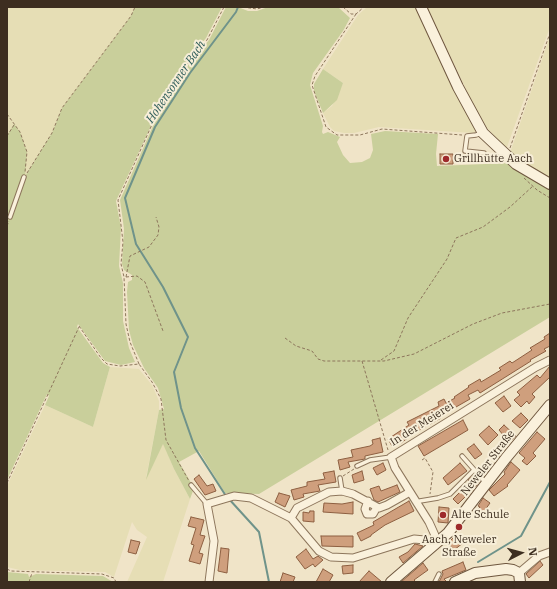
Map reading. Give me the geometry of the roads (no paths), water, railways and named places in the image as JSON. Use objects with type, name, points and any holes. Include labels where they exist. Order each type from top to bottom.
[{"type":"main road","points":[[421,7],[460,93],[483,132],[508,156],[530,174],[550,184]]},
{"type":"main road","name":"Neweler Straße","points":[[391,582],[436,544],[454,526],[486,483],[550,405]]},
{"type":"main road","points":[[455,582],[470,575],[489,570],[511,569],[520,577]]},
{"type":"street","name":"In der Meierei","points":[[436,544],[429,522],[395,468],[391,457],[536,366],[550,360]]},
{"type":"street","points":[[291,518],[297,508],[310,500],[329,492],[342,491],[353,494],[377,507],[384,507],[410,492]]},
{"type":"street","points":[[209,582],[214,542],[208,504],[230,497],[242,496],[251,498],[291,518],[318,551],[336,559],[348,559],[366,555],[414,539],[425,540],[436,544]]},
{"type":"street","points":[[368,501],[365,509],[367,514],[373,514],[377,507]]},
{"type":"street","points":[[520,577],[542,554],[550,552]]},
{"type":"lane","points":[[483,132],[476,136],[466,136],[465,151],[484,153]]},
{"type":"lane","points":[[10,217],[24,177]]},
{"type":"lane","points":[[462,456],[473,471],[486,483]]},
{"type":"lane","points":[[358,466],[370,460],[391,457]]},
{"type":"lane","points":[[417,503],[450,494],[473,471]]},
{"type":"lane","points":[[340,478],[342,491]]},
{"type":"lane","points":[[192,485],[208,504]]},
{"type":"lane","points":[[435,582],[440,574]]},
{"type":"waterway","name":"Hohensonner Bach","points":[[226,496],[195,448],[181,408],[174,372],[188,337],[163,287],[136,244],[125,198],[155,127],[190,73],[236,12],[238,7]]},
{"type":"waterway","points":[[478,562],[521,536],[550,482]]},
{"type":"waterway","name":"Hohensonner Bach","points":[[229,499],[259,532],[269,582]]},
{"type":"place","name":"Grillhütte Aach","points":[[446,159]]},
{"type":"place","name":"Alte Schule","points":[[443,515]]},
{"type":"place","name":"Aach, Neweler Straße","points":[[459,527]]}]
